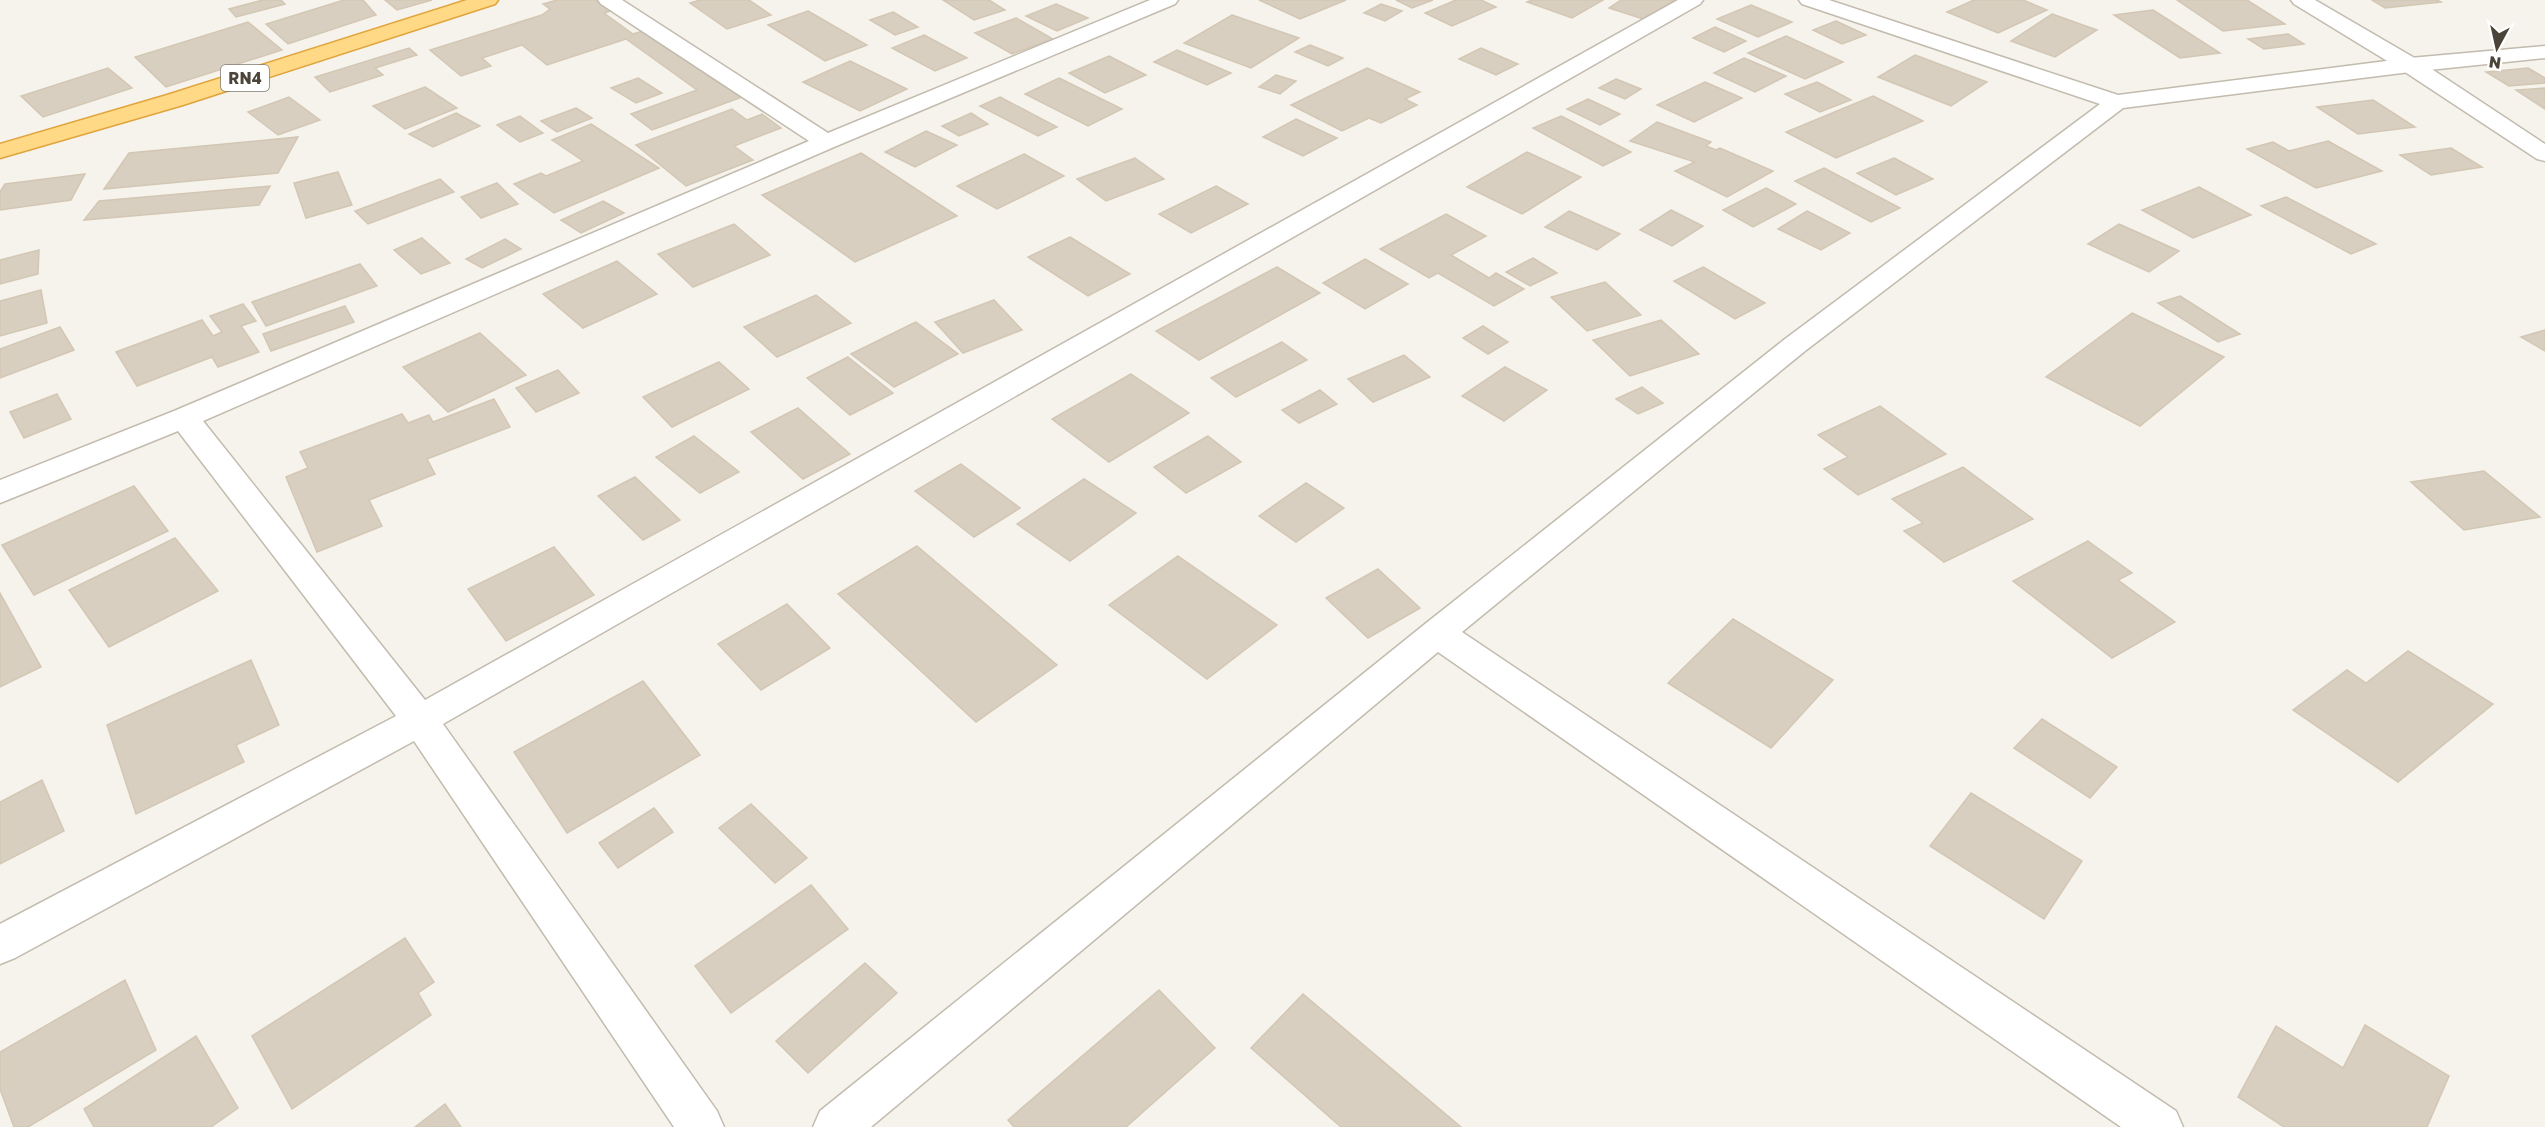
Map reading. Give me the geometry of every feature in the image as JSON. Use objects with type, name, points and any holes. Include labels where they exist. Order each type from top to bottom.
[{"type":"highway","name":"RN4","points":[[0,151],[175,100],[488,0]]},
{"type":"street","points":[[608,0],[826,142]]},
{"type":"street","points":[[0,492],[184,418],[826,142],[1168,0]]},
{"type":"street","points":[[0,945],[420,720],[1694,0]]},
{"type":"street","points":[[1809,0],[2117,102],[2410,65],[2545,52]]},
{"type":"street","points":[[2301,0],[2410,65],[2545,154]]},
{"type":"street","points":[[836,1127],[1437,633],[1795,345],[2117,102]]},
{"type":"street","points":[[184,418],[420,720],[701,1127]]},
{"type":"street","points":[[1437,633],[2160,1127]]},
{"type":"building","points":[[263,0],[281,0],[285,4],[236,17],[229,9]]},
{"type":"building","points":[[344,0],[363,0],[376,15],[288,44],[266,24]]},
{"type":"building","points":[[385,0],[432,0],[397,10]]},
{"type":"building","points":[[557,0],[609,0],[620,8],[604,13],[633,34],[646,30],[742,97],[652,130],[631,114],[697,90],[626,39],[547,65],[522,45],[482,58],[491,66],[461,76],[430,50],[542,15],[550,9],[543,4]]},
{"type":"building","points":[[700,0],[749,0],[771,15],[727,29],[690,3]]},
{"type":"building","points":[[943,0],[989,0],[1005,10],[974,20]]},
{"type":"building","points":[[1259,0],[1346,0],[1300,19]]},
{"type":"building","points":[[1396,0],[1433,0],[1412,8]]},
{"type":"building","points":[[1456,0],[1481,0],[1496,7],[1452,26],[1425,13]]},
{"type":"building","points":[[1532,0],[1603,0],[1572,18],[1527,2]]},
{"type":"building","points":[[1621,0],[1674,1],[1646,20],[1609,8]]},
{"type":"building","points":[[1974,0],[2023,0],[2047,10],[1998,33],[1947,12]]},
{"type":"building","points":[[2177,0],[2247,0],[2285,24],[2223,31]]},
{"type":"building","points":[[2372,0],[2437,0],[2441,2],[2385,8]]},
{"type":"building","points":[[1056,4],[1088,18],[1057,31],[1026,16]]},
{"type":"building","points":[[1381,4],[1402,11],[1385,21],[1364,13]]},
{"type":"building","points":[[1751,5],[1792,22],[1758,37],[1717,19]]},
{"type":"building","points":[[2153,10],[2220,53],[2180,58],[2114,15]]},
{"type":"building","points":[[808,11],[867,45],[825,61],[768,25]]},
{"type":"building","points":[[893,12],[918,27],[895,35],[870,20]]},
{"type":"building","points":[[2052,14],[2097,30],[2055,57],[2011,41]]},
{"type":"building","points":[[1232,15],[1299,38],[1251,68],[1184,43]]},
{"type":"building","points":[[1016,18],[1053,39],[1012,54],[975,33]]},
{"type":"building","points":[[1836,21],[1866,35],[1842,44],[1813,30]]},
{"type":"building","points":[[248,22],[282,50],[166,87],[135,57]]},
{"type":"building","points":[[1715,27],[1746,41],[1724,52],[1693,38]]},
{"type":"building","points":[[2288,34],[2304,44],[2264,49],[2248,39]]},
{"type":"building","points":[[924,35],[967,58],[935,71],[892,48]]},
{"type":"building","points":[[1786,36],[1843,62],[1805,79],[1748,53]]},
{"type":"building","points":[[1310,45],[1343,58],[1328,66],[1295,52]]},
{"type":"building","points":[[409,48],[417,55],[375,68],[383,75],[330,92],[315,77]]},
{"type":"building","points":[[1481,48],[1518,64],[1496,75],[1459,59]]},
{"type":"building","points":[[1177,50],[1231,73],[1207,85],[1154,62]]},
{"type":"building","points":[[1915,55],[1987,82],[1951,106],[1878,77]]},
{"type":"building","points":[[1109,56],[1146,75],[1105,93],[1069,73]]},
{"type":"building","points":[[1744,58],[1786,76],[1755,92],[1714,73]]},
{"type":"building","points":[[850,61],[907,89],[860,111],[803,82]]},
{"type":"building","points":[[108,68],[132,88],[43,117],[21,96]]},
{"type":"building","points":[[1367,68],[1420,92],[1405,99],[1417,105],[1381,123],[1369,118],[1342,131],[1291,105]]},
{"type":"building","points":[[2528,68],[2545,78],[2545,83],[2509,86],[2486,72]]},
{"type":"building","points":[[1276,75],[1296,81],[1280,94],[1259,87]]},
{"type":"building","points":[[638,78],[662,93],[636,103],[611,88]]},
{"type":"building","points":[[1059,78],[1122,109],[1088,126],[1025,94]]},
{"type":"building","points":[[1616,79],[1641,89],[1625,99],[1599,88]]},
{"type":"building","points":[[1705,82],[1742,98],[1694,122],[1657,105]]},
{"type":"building","points":[[1817,82],[1851,100],[1820,112],[1785,94]]},
{"type":"building","points":[[425,87],[457,108],[405,129],[373,106]]},
{"type":"building","points":[[2545,88],[2545,109],[2516,90]]},
{"type":"building","points":[[1873,96],[1923,121],[1836,158],[1786,132]]},
{"type":"building","points":[[289,97],[320,120],[278,135],[248,112]]},
{"type":"building","points":[[1000,97],[1057,127],[1038,136],[980,106]]},
{"type":"building","points":[[1588,99],[1620,114],[1600,125],[1567,109]]},
{"type":"building","points":[[2373,100],[2415,127],[2358,134],[2317,107]]},
{"type":"building","points":[[576,108],[592,118],[557,132],[541,121]]},
{"type":"building","points":[[732,109],[747,120],[762,114],[781,128],[734,146],[753,160],[686,186],[636,145]]},
{"type":"building","points":[[456,113],[480,126],[433,147],[409,134]]},
{"type":"building","points":[[971,113],[988,124],[959,136],[942,126]]},
{"type":"building","points":[[520,116],[543,133],[520,142],[497,125]]},
{"type":"building","points":[[1561,116],[1631,152],[1603,166],[1533,128]]},
{"type":"building","points":[[1296,119],[1337,138],[1303,156],[1263,137]]},
{"type":"building","points":[[1657,122],[1711,142],[1706,146],[1716,150],[1720,148],[1773,171],[1727,197],[1675,171],[1695,162],[1630,141]]},
{"type":"building","points":[[591,124],[659,168],[554,213],[514,184],[541,173],[546,176],[583,161],[552,140]]},
{"type":"building","points":[[926,131],[957,145],[915,167],[885,152]]},
{"type":"building","points":[[298,137],[278,173],[104,189],[129,153]]},
{"type":"building","points":[[2328,141],[2382,171],[2316,188],[2247,149],[2273,142],[2289,151]]},
{"type":"building","points":[[2451,148],[2482,167],[2431,175],[2400,155]]},
{"type":"building","points":[[1527,152],[1581,177],[1522,214],[1467,187]]},
{"type":"building","points":[[861,153],[957,216],[855,262],[762,195]]},
{"type":"building","points":[[1024,154],[1064,176],[997,209],[957,186]]},
{"type":"building","points":[[1135,158],[1164,179],[1106,201],[1077,179]]},
{"type":"building","points":[[1894,158],[1933,179],[1896,195],[1857,173]]},
{"type":"building","points":[[1824,168],[1900,208],[1871,222],[1795,181]]},
{"type":"building","points":[[338,172],[352,205],[306,218],[294,183]]},
{"type":"building","points":[[85,174],[71,200],[0,210],[0,192],[5,184]]},
{"type":"building","points":[[440,179],[454,192],[368,224],[355,211]]},
{"type":"building","points":[[497,183],[518,204],[481,218],[461,197]]},
{"type":"building","points":[[270,186],[259,205],[84,220],[99,201]]},
{"type":"building","points":[[1216,186],[1248,204],[1191,233],[1159,214]]},
{"type":"building","points":[[2199,187],[2251,215],[2193,238],[2142,210]]},
{"type":"building","points":[[1766,188],[1796,204],[1753,227],[1723,210]]},
{"type":"building","points":[[2286,197],[2376,244],[2351,254],[2261,206]]},
{"type":"building","points":[[603,201],[624,213],[581,233],[561,220]]},
{"type":"building","points":[[1671,210],[1703,226],[1672,246],[1640,230]]},
{"type":"building","points":[[1569,211],[1620,234],[1597,250],[1545,227]]},
{"type":"building","points":[[1807,211],[1850,233],[1821,250],[1778,229]]},
{"type":"building","points":[[1446,214],[1486,236],[1451,255],[1489,278],[1496,273],[1524,289],[1494,306],[1438,273],[1429,278],[1380,249]]},
{"type":"building","points":[[734,224],[770,255],[693,287],[658,254]]},
{"type":"building","points":[[2119,224],[2179,251],[2149,272],[2088,244]]},
{"type":"building","points":[[1070,237],[1130,274],[1088,296],[1028,257]]},
{"type":"building","points":[[422,238],[450,263],[421,274],[394,250]]},
{"type":"building","points":[[505,239],[521,249],[482,268],[466,259]]},
{"type":"building","points":[[39,250],[38,274],[0,284],[0,260]]},
{"type":"building","points":[[1533,258],[1557,273],[1530,286],[1506,272]]},
{"type":"building","points":[[1365,259],[1408,284],[1365,309],[1323,283]]},
{"type":"building","points":[[617,261],[657,294],[583,328],[543,294]]},
{"type":"building","points":[[360,264],[377,286],[266,326],[252,302]]},
{"type":"building","points":[[1277,267],[1320,293],[1199,360],[1156,331]]},
{"type":"building","points":[[1703,267],[1765,303],[1735,319],[1674,281]]},
{"type":"building","points":[[1605,282],[1641,315],[1587,331],[1551,297]]},
{"type":"building","points":[[41,290],[47,323],[0,336],[0,301]]},
{"type":"building","points":[[816,295],[851,323],[777,357],[744,327]]},
{"type":"building","points":[[2180,296],[2240,334],[2218,342],[2158,303]]},
{"type":"building","points":[[994,300],[1022,330],[963,353],[935,322]]},
{"type":"building","points":[[243,304],[256,321],[241,326],[259,352],[218,367],[212,357],[137,386],[116,352],[202,320],[213,336],[222,332],[210,316]]},
{"type":"building","points":[[345,306],[354,322],[271,351],[263,334]]},
{"type":"building","points":[[2132,313],[2224,357],[2140,426],[2046,377]]},
{"type":"building","points":[[1661,320],[1699,354],[1630,376],[1593,340]]},
{"type":"building","points":[[916,322],[958,354],[894,387],[851,354]]},
{"type":"building","points":[[1483,326],[1508,342],[1488,354],[1463,338]]},
{"type":"building","points":[[60,327],[74,350],[0,378],[0,349]]},
{"type":"building","points":[[2545,330],[2545,351],[2521,337]]},
{"type":"building","points":[[480,333],[526,375],[448,412],[403,367]]},
{"type":"building","points":[[1282,342],[1307,360],[1236,397],[1211,378]]},
{"type":"building","points":[[1404,355],[1430,377],[1373,402],[1348,379]]},
{"type":"building","points":[[848,357],[893,393],[850,415],[807,378]]},
{"type":"building","points":[[719,362],[749,389],[672,427],[643,397]]},
{"type":"building","points":[[1505,367],[1547,390],[1504,421],[1462,396]]},
{"type":"building","points":[[558,370],[579,393],[536,412],[516,388]]},
{"type":"building","points":[[1131,374],[1189,413],[1109,462],[1052,419]]},
{"type":"building","points":[[1642,387],[1663,403],[1638,414],[1616,399]]},
{"type":"building","points":[[1320,390],[1337,404],[1299,423],[1282,410]]},
{"type":"building","points":[[57,394],[71,419],[24,438],[10,412]]},
{"type":"building","points":[[494,399],[510,427],[427,459],[435,474],[369,500],[382,526],[317,552],[286,477],[308,468],[300,452],[402,414],[408,423],[429,415],[433,422]]},
{"type":"building","points":[[1880,406],[1946,454],[1858,495],[1824,469],[1848,457],[1818,435]]},
{"type":"building","points":[[798,408],[850,454],[803,479],[751,432]]},
{"type":"building","points":[[694,436],[739,472],[700,493],[656,457]]},
{"type":"building","points":[[1208,436],[1241,462],[1186,493],[1154,467]]},
{"type":"building","points":[[961,464],[1020,508],[974,537],[915,491]]},
{"type":"building","points":[[1963,467],[2033,519],[1944,562],[1904,531],[1923,523],[1892,499]]},
{"type":"building","points":[[2484,471],[2540,517],[2464,530],[2411,482]]},
{"type":"building","points":[[635,477],[680,520],[643,540],[598,496]]},
{"type":"building","points":[[1084,479],[1136,513],[1070,561],[1017,524]]},
{"type":"building","points":[[1306,483],[1344,508],[1296,542],[1259,516]]},
{"type":"building","points":[[134,486],[168,531],[34,595],[2,545]]},
{"type":"building","points":[[175,538],[218,591],[109,647],[69,590]]},
{"type":"building","points":[[2088,541],[2132,573],[2118,580],[2175,622],[2112,658],[2013,581]]},
{"type":"building","points":[[917,546],[1057,665],[976,722],[838,594]]},
{"type":"building","points":[[554,547],[594,595],[506,641],[468,589]]},
{"type":"building","points":[[1178,556],[1277,625],[1207,679],[1109,605]]},
{"type":"building","points":[[1378,569],[1420,608],[1368,638],[1326,598]]},
{"type":"building","points":[[0,593],[41,667],[0,687]]},
{"type":"building","points":[[787,604],[830,648],[761,690],[718,644]]},
{"type":"building","points":[[1733,619],[1833,680],[1771,748],[1668,683]]},
{"type":"building","points":[[2408,651],[2493,704],[2398,782],[2293,710],[2347,670],[2366,683]]},
{"type":"building","points":[[251,660],[279,725],[236,745],[244,762],[136,814],[107,725]]},
{"type":"building","points":[[643,681],[700,755],[567,833],[514,752]]},
{"type":"building","points":[[2042,719],[2117,767],[2090,798],[2014,748]]},
{"type":"building","points":[[42,780],[64,831],[0,864],[0,802]]},
{"type":"building","points":[[1971,793],[2082,861],[2044,919],[1930,846]]},
{"type":"building","points":[[751,804],[807,858],[775,883],[719,828]]},
{"type":"building","points":[[654,808],[673,832],[618,868],[599,843]]},
{"type":"building","points":[[811,885],[848,929],[731,1013],[695,966]]},
{"type":"building","points":[[405,938],[434,982],[418,993],[431,1015],[292,1109],[252,1036]]},
{"type":"building","points":[[865,963],[897,993],[808,1073],[776,1041]]},
{"type":"building","points":[[125,980],[156,1050],[28,1127],[14,1127],[0,1089],[0,1052]]},
{"type":"building","points":[[1159,990],[1215,1048],[1126,1127],[1014,1127],[1008,1120]]},
{"type":"building","points":[[1303,994],[1461,1127],[1341,1127],[1251,1048]]},
{"type":"building","points":[[2365,1025],[2449,1076],[2427,1127],[2284,1127],[2238,1097],[2276,1026],[2343,1068]]},
{"type":"building","points":[[196,1036],[238,1108],[211,1127],[94,1127],[84,1109]]},
{"type":"building","points":[[445,1104],[461,1127],[415,1127]]}]
